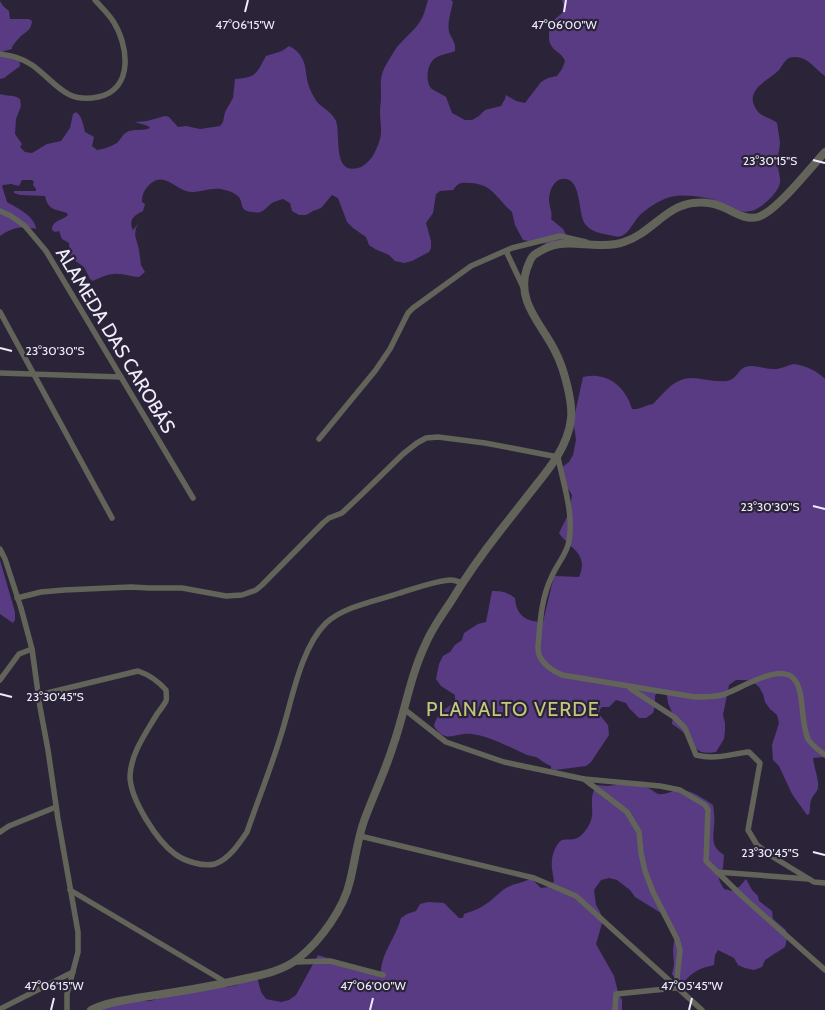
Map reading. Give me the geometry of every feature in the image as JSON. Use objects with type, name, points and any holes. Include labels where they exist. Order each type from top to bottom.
[{"type":"street","points":[[0,54],[21,59],[32,65],[57,88],[78,98],[90,98],[111,92],[124,77],[125,57],[120,34],[112,20],[95,0]]},
{"type":"street","points":[[91,1010],[99,1006],[125,1000],[208,988],[283,968],[298,959],[334,919],[350,883],[363,823],[394,745],[423,648],[462,583],[497,534],[558,457],[567,437],[572,418],[562,365],[526,300],[524,289],[523,280],[525,273],[534,254],[552,245],[568,243],[606,245],[626,241],[640,234],[678,206],[693,203],[711,203],[724,207],[738,215],[752,218],[760,216],[767,213],[780,201],[825,152]]},
{"type":"street","name":"ALAMEDA DAS CAROBÁS","points":[[0,211],[25,226],[46,251],[193,498]]},
{"type":"street","points":[[319,438],[375,371],[390,349],[404,320],[413,308],[466,269],[506,250],[560,236],[593,244]]},
{"type":"street","points":[[506,250],[524,289]]},
{"type":"street","points":[[0,312],[112,518]]},
{"type":"street","points":[[0,373],[121,377]]},
{"type":"street","points":[[17,598],[41,592],[131,587],[182,588],[226,596],[242,595],[256,590],[262,585],[323,523],[329,518],[342,513],[403,454],[426,438],[438,437],[485,443],[558,457]]},
{"type":"street","points":[[558,457],[569,510],[570,534],[567,549],[552,575],[545,593],[541,612],[538,653],[541,659],[562,675],[695,697],[712,697],[723,694],[769,675],[790,675],[796,680],[799,689],[802,714],[809,739],[814,747],[825,755]]},
{"type":"street","points":[[0,549],[5,559],[32,649],[78,941],[78,952],[67,994],[67,1010]]},
{"type":"street","points":[[38,695],[138,671],[149,675],[160,683],[166,690],[166,702],[138,747],[133,759],[130,780],[132,790],[141,812],[168,849],[185,860],[211,865],[224,859],[239,844],[247,832],[281,736],[300,669],[313,642],[325,625],[346,611],[377,600],[447,580],[456,580],[462,583]]},
{"type":"street","points":[[0,680],[19,654],[32,649]]},
{"type":"street","points":[[627,686],[674,717],[685,728],[696,755],[707,758],[749,752],[760,763],[748,830],[757,846],[814,882],[825,883]]},
{"type":"street","points":[[404,709],[446,742],[504,762],[584,779],[660,786],[680,790],[705,805],[708,810],[706,862],[825,970]]},
{"type":"street","points":[[584,779],[627,812],[639,832],[645,871],[653,892],[678,939],[680,950],[676,988]]},
{"type":"street","points":[[0,832],[9,826],[56,807]]},
{"type":"street","points":[[360,836],[534,878],[576,896],[702,1010]]},
{"type":"street","points":[[717,872],[811,880]]},
{"type":"street","points":[[70,890],[227,983]]},
{"type":"street","points":[[293,962],[330,961],[383,975]]},
{"type":"street","points":[[0,1009],[73,972]]},
{"type":"street","points":[[615,1010],[616,994],[676,988]]},
{"type":"shaded area","points":[[428,0],[451,0],[453,2],[449,32],[455,51],[438,56],[433,60],[428,70],[428,83],[432,89],[446,97],[452,113],[465,120],[472,120],[485,110],[501,106],[506,95],[516,101],[525,103],[541,82],[557,76],[565,61],[551,45],[549,33],[554,20],[563,12],[562,0],[825,0],[825,76],[805,59],[791,57],[756,89],[753,99],[754,105],[761,115],[777,123],[780,142],[777,161],[780,180],[779,187],[764,204],[755,210],[743,212],[704,197],[670,197],[651,206],[638,217],[626,233],[619,237],[603,234],[586,225],[573,184],[569,180],[562,179],[552,187],[549,203],[552,214],[551,219],[563,229],[567,236],[563,242],[543,243],[523,240],[515,225],[512,212],[494,193],[478,184],[462,183],[458,184],[453,190],[440,191],[436,194],[433,213],[426,223],[431,248],[429,252],[404,263],[395,261],[389,255],[369,245],[366,237],[347,222],[338,198],[332,195],[321,208],[306,215],[299,215],[292,211],[290,203],[283,199],[273,202],[262,211],[257,212],[244,209],[239,197],[229,191],[216,189],[191,192],[165,180],[154,181],[149,185],[142,197],[142,202],[145,204],[143,211],[135,216],[131,223],[133,230],[139,223],[135,235],[141,265],[145,272],[139,277],[111,274],[93,281],[90,279],[84,267],[70,257],[69,243],[62,239],[59,231],[55,232],[52,230],[55,222],[66,217],[67,213],[50,207],[45,196],[14,193],[14,191],[36,191],[32,180],[22,180],[19,186],[11,184],[2,186],[7,202],[29,216],[36,229],[17,228],[0,236],[0,94],[20,99],[21,106],[16,119],[15,134],[22,144],[20,147],[25,152],[32,153],[47,144],[61,141],[70,128],[73,114],[76,112],[81,118],[85,132],[94,137],[92,146],[97,150],[117,143],[129,131],[150,128],[135,122],[165,116],[169,117],[178,127],[186,126],[200,129],[220,126],[233,98],[235,79],[252,76],[266,56],[282,51],[289,46],[296,50],[303,60],[308,83],[316,100],[336,121],[339,152],[344,166],[350,169],[358,168],[372,158],[380,138],[381,77],[383,71],[397,47],[420,22]]},
{"type":"shaded area","points":[[0,1],[9,11],[10,19],[29,19],[32,21],[29,29],[18,39],[12,49],[1,52],[19,59],[20,66],[0,79]]},
{"type":"shaded area","points":[[794,364],[811,369],[825,379],[825,757],[813,758],[818,787],[811,800],[809,814],[807,815],[792,794],[779,766],[773,760],[772,745],[779,723],[777,715],[765,702],[759,687],[752,681],[736,680],[729,685],[723,715],[725,723],[724,739],[716,752],[706,753],[699,751],[685,734],[672,724],[673,715],[665,693],[656,694],[653,713],[646,718],[639,718],[626,703],[616,700],[609,707],[602,707],[599,714],[608,725],[609,735],[591,762],[586,766],[555,770],[538,758],[487,737],[472,734],[447,736],[438,732],[434,726],[437,718],[455,702],[455,695],[441,686],[436,679],[439,664],[443,656],[462,640],[464,633],[478,624],[486,622],[492,591],[504,592],[515,598],[520,614],[523,617],[532,621],[543,622],[555,576],[579,577],[582,569],[580,557],[559,533],[569,513],[572,495],[567,487],[562,467],[569,462],[573,455],[576,440],[573,423],[583,377],[600,376],[614,382],[625,394],[632,409],[635,409],[653,404],[668,388],[685,379],[727,381],[733,379],[745,367],[775,369]]},
{"type":"shaded area","points":[[0,560],[15,612],[13,623],[0,614]]},
{"type":"shaded area","points":[[625,784],[643,786],[658,794],[678,790],[692,792],[713,805],[714,842],[717,849],[724,855],[723,868],[718,875],[724,889],[733,891],[746,879],[758,896],[759,901],[772,911],[773,919],[786,930],[785,947],[765,960],[762,967],[754,970],[745,968],[738,965],[734,958],[718,950],[715,955],[714,965],[697,971],[683,983],[677,981],[672,974],[675,934],[661,913],[635,897],[630,890],[617,880],[609,878],[601,880],[594,890],[596,905],[603,920],[596,944],[614,976],[622,1000],[622,1010],[95,1010],[134,1001],[150,1001],[204,988],[228,987],[257,977],[261,992],[266,999],[281,1002],[289,1000],[296,995],[318,955],[381,975],[383,960],[401,918],[416,911],[420,904],[428,902],[444,903],[459,918],[463,918],[464,914],[483,906],[505,889],[531,878],[541,888],[549,887],[554,881],[552,863],[555,849],[562,840],[577,838],[587,828],[592,818],[592,800],[597,785]]},
{"type":"district","name":"PLANALTO VERDE","points":[[513,709]]}]
